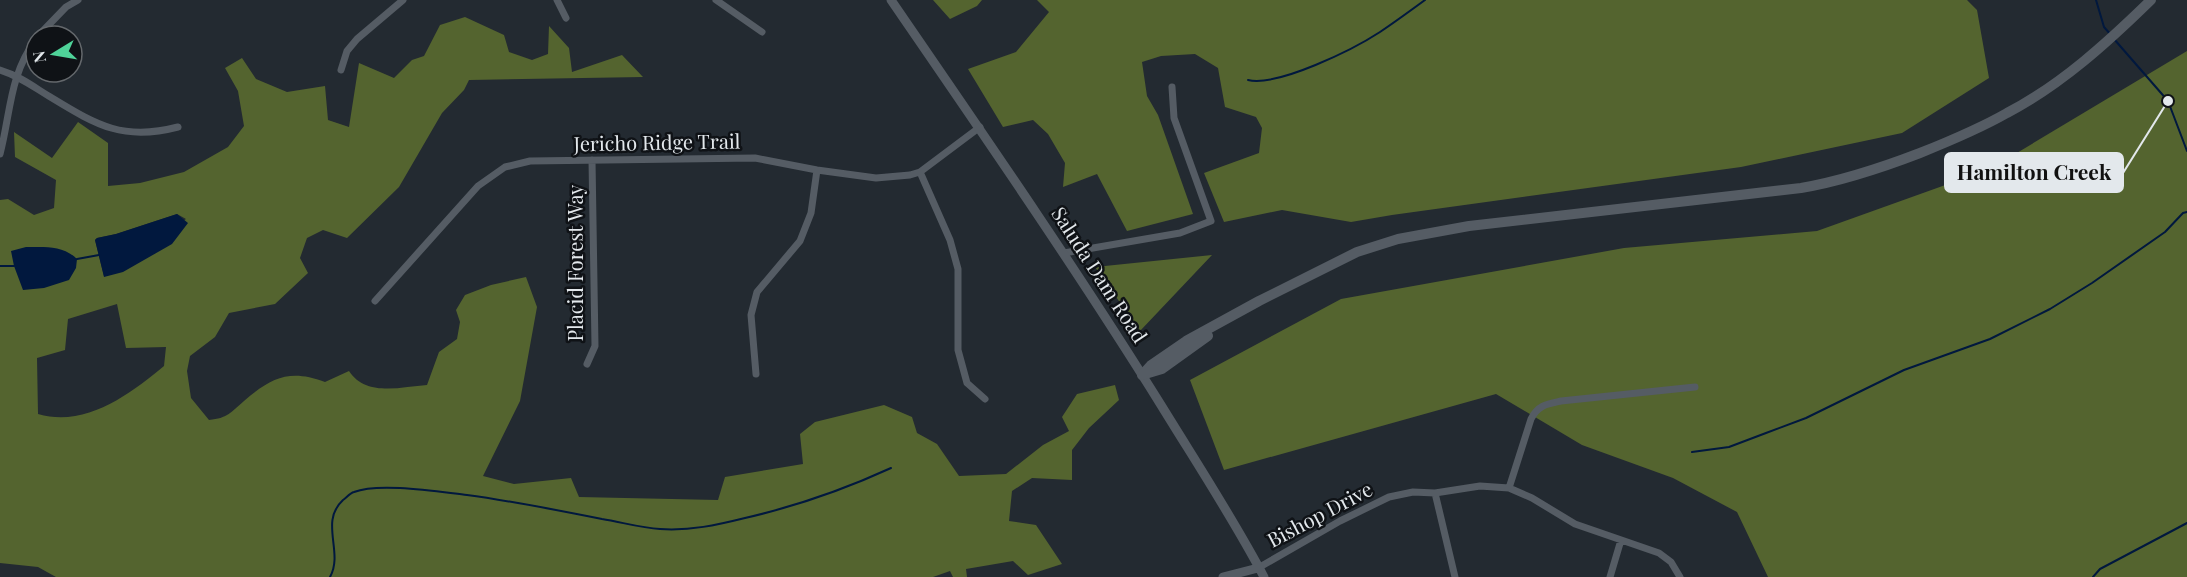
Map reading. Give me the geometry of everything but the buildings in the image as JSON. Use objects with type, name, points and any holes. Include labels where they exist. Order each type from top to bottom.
[{"type":"main road","points":[[1142,375],[1162,369],[1206,338],[1224,322],[1259,301],[1358,252],[1398,240],[1469,226],[1674,204],[1828,184],[1887,166],[1950,141],[2009,113],[2060,79],[2111,38],[2151,0]]},
{"type":"street","points":[[50,24],[66,7],[78,0]]},
{"type":"street","points":[[341,70],[347,51],[357,39],[403,0]]},
{"type":"street","points":[[557,0],[566,18]]},
{"type":"street","points":[[716,0],[762,32]]},
{"type":"street","name":"Saluda Dam Road","points":[[891,0],[1064,253],[1220,501],[1264,577]]},
{"type":"street","points":[[0,154],[7,109],[16,75],[24,57]]},
{"type":"street","points":[[0,70],[16,75],[59,102],[112,129],[135,134],[178,127]]},
{"type":"street","points":[[1064,253],[1180,233],[1212,221],[1174,118],[1172,87]]},
{"type":"street","name":"Jericho Ridge Trail","points":[[375,300],[478,186],[505,167],[530,161],[755,158],[876,178],[920,172],[980,127]]},
{"type":"street","name":"Placid Forest Way","points":[[587,364],[595,346],[592,160]]},
{"type":"street","points":[[756,374],[751,315],[757,292],[800,241],[811,213],[817,170]]},
{"type":"street","points":[[920,172],[950,240],[958,269],[958,350],[967,382],[985,399]]},
{"type":"street","points":[[1509,488],[1531,419],[1534,412],[1543,404],[1561,400],[1695,387]]},
{"type":"street","name":"Bishop Drive","points":[[1258,568],[1340,520],[1389,497],[1413,492],[1435,493],[1480,486],[1509,488],[1532,498],[1575,524],[1665,556],[1680,577]]},
{"type":"street","points":[[1435,493],[1455,577]]},
{"type":"street","points":[[1610,577],[1621,540]]},
{"type":"street","points":[[1223,577],[1258,568]]},
{"type":"green space","points":[[933,0],[982,0],[977,6],[950,19]]},
{"type":"green space","points":[[1037,0],[1967,0],[1977,10],[1989,78],[1902,133],[1741,167],[1351,222],[1282,210],[1224,222],[1204,173],[1259,153],[1262,128],[1256,117],[1225,107],[1218,68],[1195,54],[1161,56],[1142,62],[1147,96],[1158,115],[1193,214],[1127,231],[1097,174],[1063,187],[1065,163],[1048,134],[1033,120],[1003,127],[968,69],[1016,52],[1049,12]]},
{"type":"green space","points":[[465,17],[504,35],[509,52],[532,60],[548,54],[549,26],[569,48],[572,72],[622,55],[643,77],[469,80],[464,90],[442,113],[399,187],[347,238],[323,230],[307,238],[300,258],[308,273],[275,304],[229,313],[215,337],[190,356],[187,371],[191,398],[209,420],[228,414],[273,381],[291,376],[302,376],[325,382],[349,371],[356,379],[374,387],[427,385],[439,352],[457,339],[460,322],[456,310],[465,295],[491,285],[526,277],[537,307],[520,401],[483,476],[514,484],[571,478],[579,497],[718,500],[725,477],[803,464],[800,434],[815,422],[884,405],[912,417],[917,433],[937,444],[959,476],[1006,474],[1043,445],[1069,431],[1062,417],[1077,394],[1115,385],[1119,400],[1089,428],[1072,450],[1072,480],[1032,478],[1012,491],[1009,521],[1036,525],[1062,564],[1028,575],[1013,561],[966,569],[967,577],[953,577],[950,571],[933,577],[56,577],[38,567],[0,563],[0,200],[8,199],[34,215],[54,208],[56,180],[15,157],[14,132],[52,158],[78,122],[108,143],[108,186],[140,183],[184,172],[228,147],[244,126],[238,91],[225,68],[242,58],[256,79],[287,92],[325,86],[328,120],[349,127],[359,63],[394,78],[412,60],[424,56],[440,25]],"holes":[[[177,214],[186,219],[104,276],[95,240],[97,238]],[[117,304],[126,348],[166,347],[164,366],[137,387],[106,406],[73,416],[56,417],[38,414],[37,358],[65,350],[68,319]]]},
{"type":"green space","points":[[2187,51],[2187,577],[1768,577],[1737,512],[1673,478],[1582,445],[1496,394],[1224,470],[1190,380],[1341,299],[1624,248],[1817,231],[1990,169]]},
{"type":"green space","points":[[1212,255],[1140,331],[1095,267]]},
{"type":"water","points":[[177,214],[188,223],[172,244],[123,272],[104,277],[95,240],[97,238]]},
{"type":"water","points":[[26,247],[66,251],[77,259],[76,268],[69,280],[44,288],[23,290],[11,251]]},
{"type":"waterway","points":[[1248,80],[1261,81],[1278,78],[1335,57],[1380,32],[1425,0]]},
{"type":"waterway","points":[[2096,0],[2104,27],[2111,35]]},
{"type":"waterway","points":[[2114,39],[2168,101],[2187,151]]},
{"type":"waterway","points":[[1692,452],[1729,447],[1806,418],[1904,370],[1990,339],[2050,309],[2092,283],[2165,232],[2183,213],[2187,212]]},
{"type":"waterway","points":[[77,259],[99,255]]},
{"type":"waterway","points":[[0,266],[14,266]]},
{"type":"waterway","points":[[330,577],[335,558],[332,527],[336,509],[351,493],[365,489],[394,488],[467,495],[646,527],[682,529],[724,523],[801,503],[891,468]]},
{"type":"waterway","points":[[2093,577],[2100,569],[2187,523]]},
{"type":"place","name":"Hamilton Creek","points":[[2168,101]]}]
